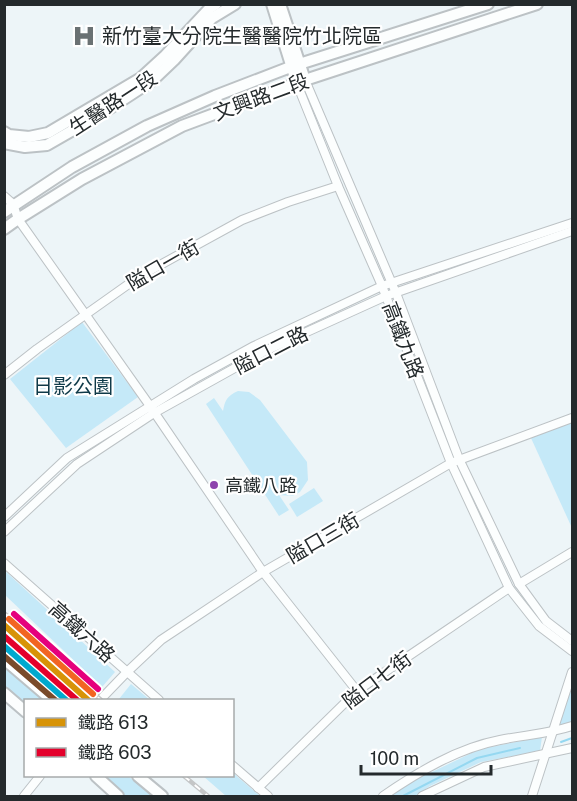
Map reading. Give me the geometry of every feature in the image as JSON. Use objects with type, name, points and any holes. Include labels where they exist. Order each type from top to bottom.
[{"type":"street","name":"生醫路一段","points":[[4,132],[9,135],[29,137],[48,133],[141,78],[216,4]]},
{"type":"street","name":"生醫路一段","points":[[4,143],[25,147],[47,145],[101,114],[153,80],[212,18],[235,4]]},
{"type":"street","name":"高鐵九路","points":[[272,4],[297,65]]},
{"type":"street","name":"高鐵九路","points":[[280,4],[301,82],[338,186],[382,286],[450,463],[509,588],[539,626],[573,651]]},
{"type":"street","name":"文興路二段","points":[[7,210],[72,167],[147,126],[215,96],[297,65],[488,4]]},
{"type":"street","name":"文興路二段","points":[[4,229],[82,179],[182,126],[301,82],[537,4]]},
{"type":"street","name":"高鐵九路","points":[[301,82],[396,293],[459,459],[519,584],[546,621],[573,641]]},
{"type":"street","name":"隘口一街","points":[[4,375],[140,276],[242,220],[338,186]]},
{"type":"street","points":[[4,196],[7,210],[18,219],[86,314],[263,572],[357,691]]},
{"type":"street","name":"隘口二路","points":[[4,532],[76,464],[194,379],[254,346],[382,286],[573,223]]},
{"type":"street","name":"隘口二路","points":[[4,517],[67,458],[152,409],[267,350],[386,296],[475,263],[573,231]]},
{"type":"street","name":"隘口三街","points":[[101,699],[161,640],[263,572],[450,463],[573,418]]},
{"type":"street","points":[[519,584],[573,552]]},
{"type":"street","name":"高鐵六路","points":[[4,563],[158,699]]},
{"type":"street","name":"隘口七街","points":[[258,788],[357,691],[509,588]]},
{"type":"street","points":[[4,659],[51,699]]},
{"type":"street","points":[[532,796],[573,672]]},
{"type":"street","points":[[4,693],[24,710]]},
{"type":"street","points":[[384,796],[414,775],[476,746],[500,740],[551,733],[573,726]]},
{"type":"street","points":[[422,796],[484,766],[573,748]]},
{"type":"street","points":[[234,767],[268,796]]},
{"type":"street","points":[[24,796],[39,777]]},
{"type":"street","points":[[97,777],[118,796]]},
{"type":"street","points":[[139,777],[162,796]]},
{"type":"green space","name":"日影公園","points":[[82,322],[138,397],[66,448],[10,379]]},
{"type":"green space","points":[[238,391],[249,392],[260,400],[307,462],[308,480],[300,492],[293,496],[279,495],[289,510],[279,516],[206,404],[214,398],[223,411],[227,399]]},
{"type":"green space","points":[[572,422],[572,528],[531,438]]},
{"type":"green space","points":[[314,488],[323,501],[297,517],[289,504]]},
{"type":"green space","points":[[5,571],[115,672],[102,687],[5,595]]},
{"type":"green space","points":[[4,665],[42,699],[24,699],[24,705],[5,688]]},
{"type":"green space","points":[[131,684],[149,699],[119,699]]},
{"type":"green space","points":[[572,687],[572,721],[558,726]]},
{"type":"green space","points":[[542,737],[540,751],[481,762],[430,786],[415,796],[391,796],[411,782],[480,749]]},
{"type":"green space","points":[[234,774],[260,796],[226,796],[204,777],[234,777]]},
{"type":"green space","points":[[101,777],[129,777],[152,796],[124,796]]},
{"type":"waterway","points":[[561,742],[572,738]]},
{"type":"waterway","points":[[403,796],[477,758],[520,748]]},
{"type":"railway","points":[[4,613],[100,699]]},
{"type":"railway","points":[[185,777],[208,796]]},
{"type":"rail line","name":"613","points":[[4,625],[87,699]]},
{"type":"rail line","name":"603","points":[[4,636],[76,699]]},
{"type":"transit line","points":[[14,614],[98,689]]},
{"type":"transit line","points":[[9,619],[93,694]]},
{"type":"transit line","points":[[4,646],[65,699]]},
{"type":"transit line","points":[[4,656],[54,699]]},
{"type":"place","name":"新竹臺大分院生醫醫院竹北院區","points":[[84,36]]},
{"type":"place","name":"高鐵八路","points":[[214,485]]}]
